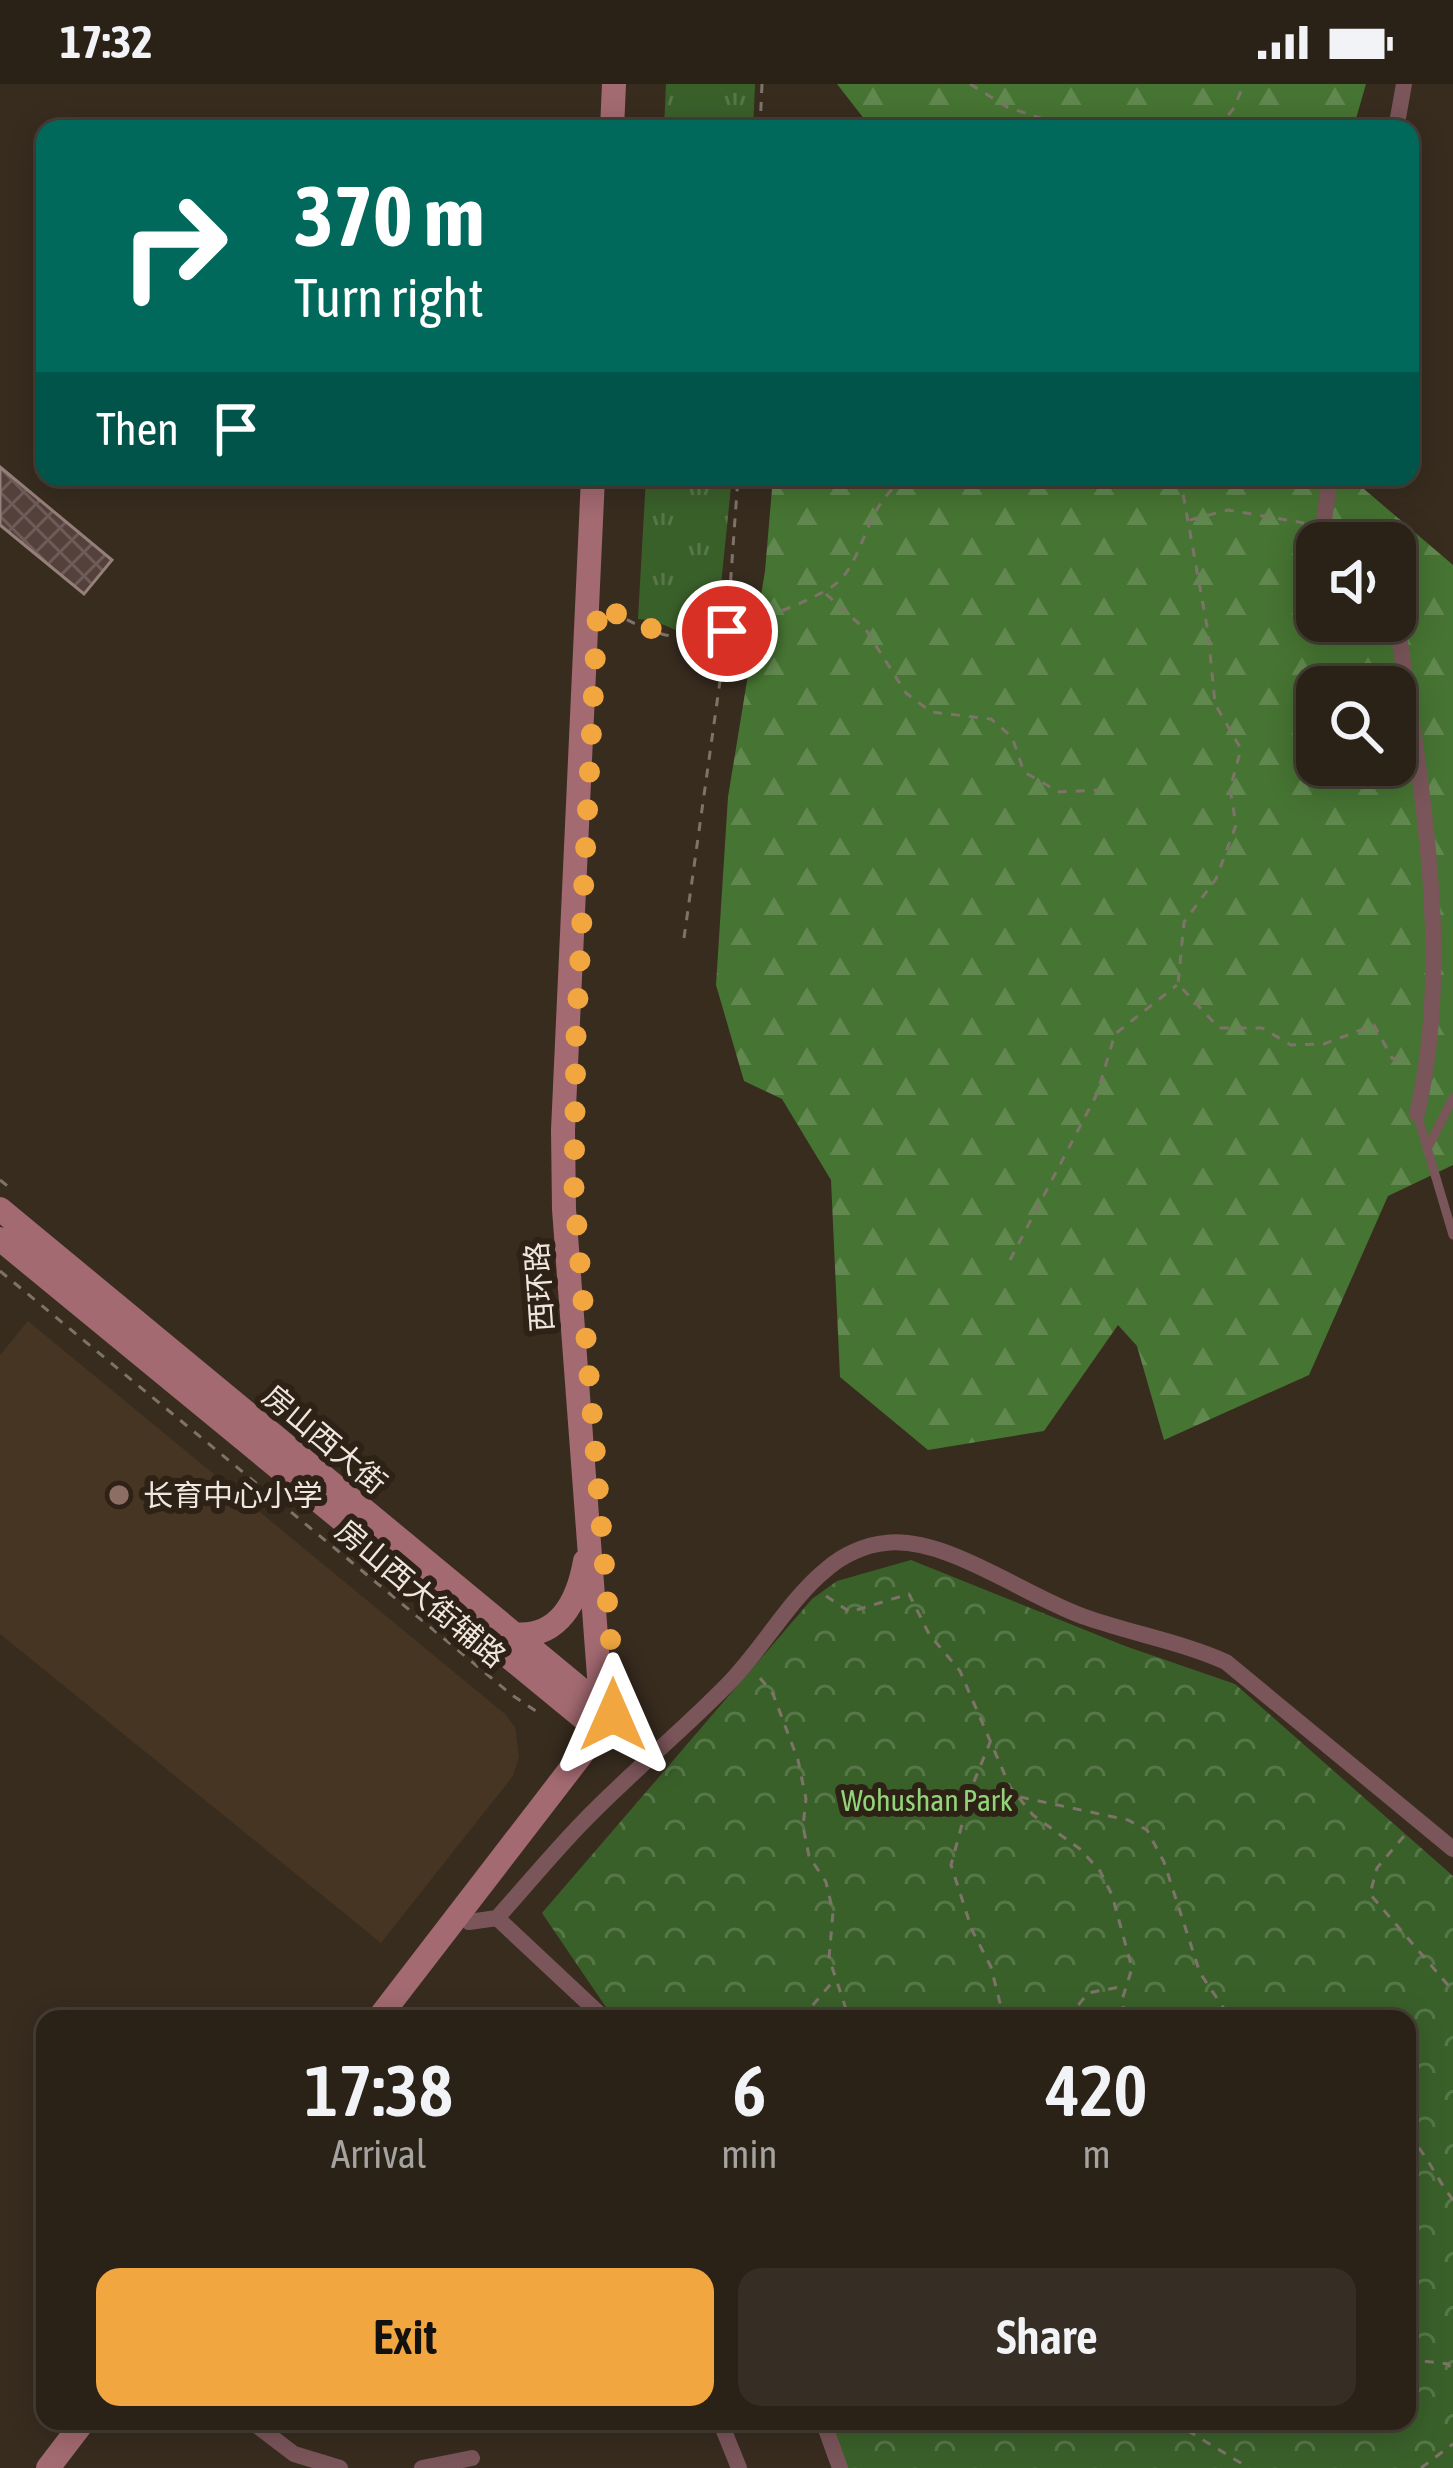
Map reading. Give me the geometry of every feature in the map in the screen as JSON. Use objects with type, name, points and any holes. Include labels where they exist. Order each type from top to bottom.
[{"type":"main road","points":[[612,120],[614,84]]},
{"type":"main road","points":[[625,120],[627,84]]},
{"type":"main road","name":"西环路","points":[[593,486],[563,1100],[565,1230],[604,1722]]},
{"type":"main road","name":"西环路","points":[[604,1722],[612,1651],[578,1246],[574,1122],[605,486]]},
{"type":"main road","name":"房山西大街","points":[[0,1209],[514,1634],[604,1722]]},
{"type":"main road","name":"房山西大街","points":[[0,1239],[604,1722]]},
{"type":"main road","points":[[514,1634],[544,1632],[568,1609],[581,1581],[589,1529]]},
{"type":"main road","points":[[401,2010],[597,1758],[604,1722]]},
{"type":"main road","points":[[385,2010],[604,1722]]},
{"type":"main road","points":[[30,2468],[59,2430]]},
{"type":"main road","points":[[48,2468],[77,2430]]},
{"type":"street","points":[[1398,120],[1404,84]]},
{"type":"street","points":[[1325,522],[1329,486]]},
{"type":"street","points":[[1400,642],[1420,781],[1438,967],[1429,1069],[1417,1114]]},
{"type":"street","points":[[469,1922],[497,1918],[583,1822],[747,1662],[809,1585],[852,1552],[884,1543],[915,1543],[1044,1602],[1190,1646],[1226,1662],[1453,1849]]},
{"type":"street","points":[[497,1918],[595,2010]]},
{"type":"street","points":[[263,2430],[294,2454],[340,2468]]},
{"type":"street","points":[[724,2430],[739,2468]]},
{"type":"street","points":[[826,2430],[840,2468]]},
{"type":"street","points":[[422,2468],[472,2458]]},
{"type":"lane","points":[[1427,1149],[1453,1098]]},
{"type":"lane","points":[[1417,1114],[1453,1235]]},
{"type":"path","points":[[760,120],[762,84]]},
{"type":"path","points":[[970,84],[1007,107],[1047,120]]},
{"type":"path","points":[[1224,120],[1244,84]]},
{"type":"path","points":[[684,938],[727,631],[737,486]]},
{"type":"path","points":[[598,604],[635,624],[674,637],[727,631],[824,592],[842,580],[886,495],[897,486]]},
{"type":"path","points":[[1010,1260],[1097,1094],[1115,1034],[1178,983],[1184,922],[1216,879],[1236,825],[1230,789],[1241,749],[1215,704],[1208,632],[1182,486]]},
{"type":"path","points":[[1188,520],[1228,510],[1296,526]]},
{"type":"path","points":[[824,592],[866,630],[906,693],[931,712],[991,719],[1012,737],[1024,772],[1059,792],[1100,790]]},
{"type":"path","points":[[1178,983],[1220,1028],[1262,1028],[1291,1045],[1324,1043],[1374,1025],[1392,1058],[1429,1069]]},
{"type":"path","name":"房山西大街辅路","points":[[0,1271],[494,1681],[547,1718]]},
{"type":"path","points":[[809,1585],[850,1612],[909,1594],[929,1634],[959,1672],[1010,1787],[1033,1815],[1080,1849],[1100,1871],[1112,1895],[1132,1968],[1124,2010]]},
{"type":"path","points":[[747,1662],[773,1694],[798,1760],[806,1799],[803,1826],[809,1856],[826,1882],[833,1912],[830,1958],[847,2010]]},
{"type":"path","points":[[991,1738],[951,1865],[972,1930],[991,1967],[1002,2010]]},
{"type":"path","points":[[1018,1797],[1128,1820],[1148,1830],[1164,1862],[1200,1973],[1225,2010]]},
{"type":"path","points":[[1417,1821],[1377,1868],[1370,1894],[1453,1990]]},
{"type":"path","points":[[809,2010],[836,1978]]},
{"type":"path","points":[[1074,2010],[1088,1993],[1126,1986]]},
{"type":"path","points":[[1416,2144],[1453,2200]]},
{"type":"path","points":[[1416,2361],[1448,2364],[1453,2372]]},
{"type":"path","points":[[1187,2430],[1250,2468]]},
{"type":"path","points":[[1421,2468],[1453,2444]]},
{"type":"shaded area","name":"长育中心小学","points":[[28,1321],[515,1727],[519,1757],[513,1776],[381,1943],[0,1634],[0,1355]]},
{"type":"green space","points":[[666,84],[755,84],[753,120],[664,120]]},
{"type":"green space","points":[[837,84],[1366,84],[1356,120],[865,120]]},
{"type":"green space","points":[[645,486],[731,486],[717,624],[681,631],[638,619]]},
{"type":"green space","points":[[772,486],[1361,486],[1403,522],[1296,522],[1296,642],[1416,642],[1416,533],[1453,565],[1453,1165],[1388,1196],[1309,1375],[1164,1440],[1137,1346],[1118,1325],[1044,1431],[928,1450],[840,1377],[831,1180],[782,1099],[744,1081],[716,985],[728,797],[765,571]]},
{"type":"green space","name":"Wohushan Park","points":[[911,1560],[1125,1646],[1235,1684],[1453,1876],[1453,2468],[844,2468],[829,2430],[1416,2430],[1416,2010],[608,2010],[542,1913],[812,1599],[837,1581]]},
{"type":"building","points":[[0,467],[112,560],[84,594],[0,525]]},
{"type":"place","name":"长育中心小学","points":[[119,1495]]},
{"type":"route","points":[[613,1715],[574,1190],[576,1037],[598,604],[635,624],[674,637],[727,631]]}]
